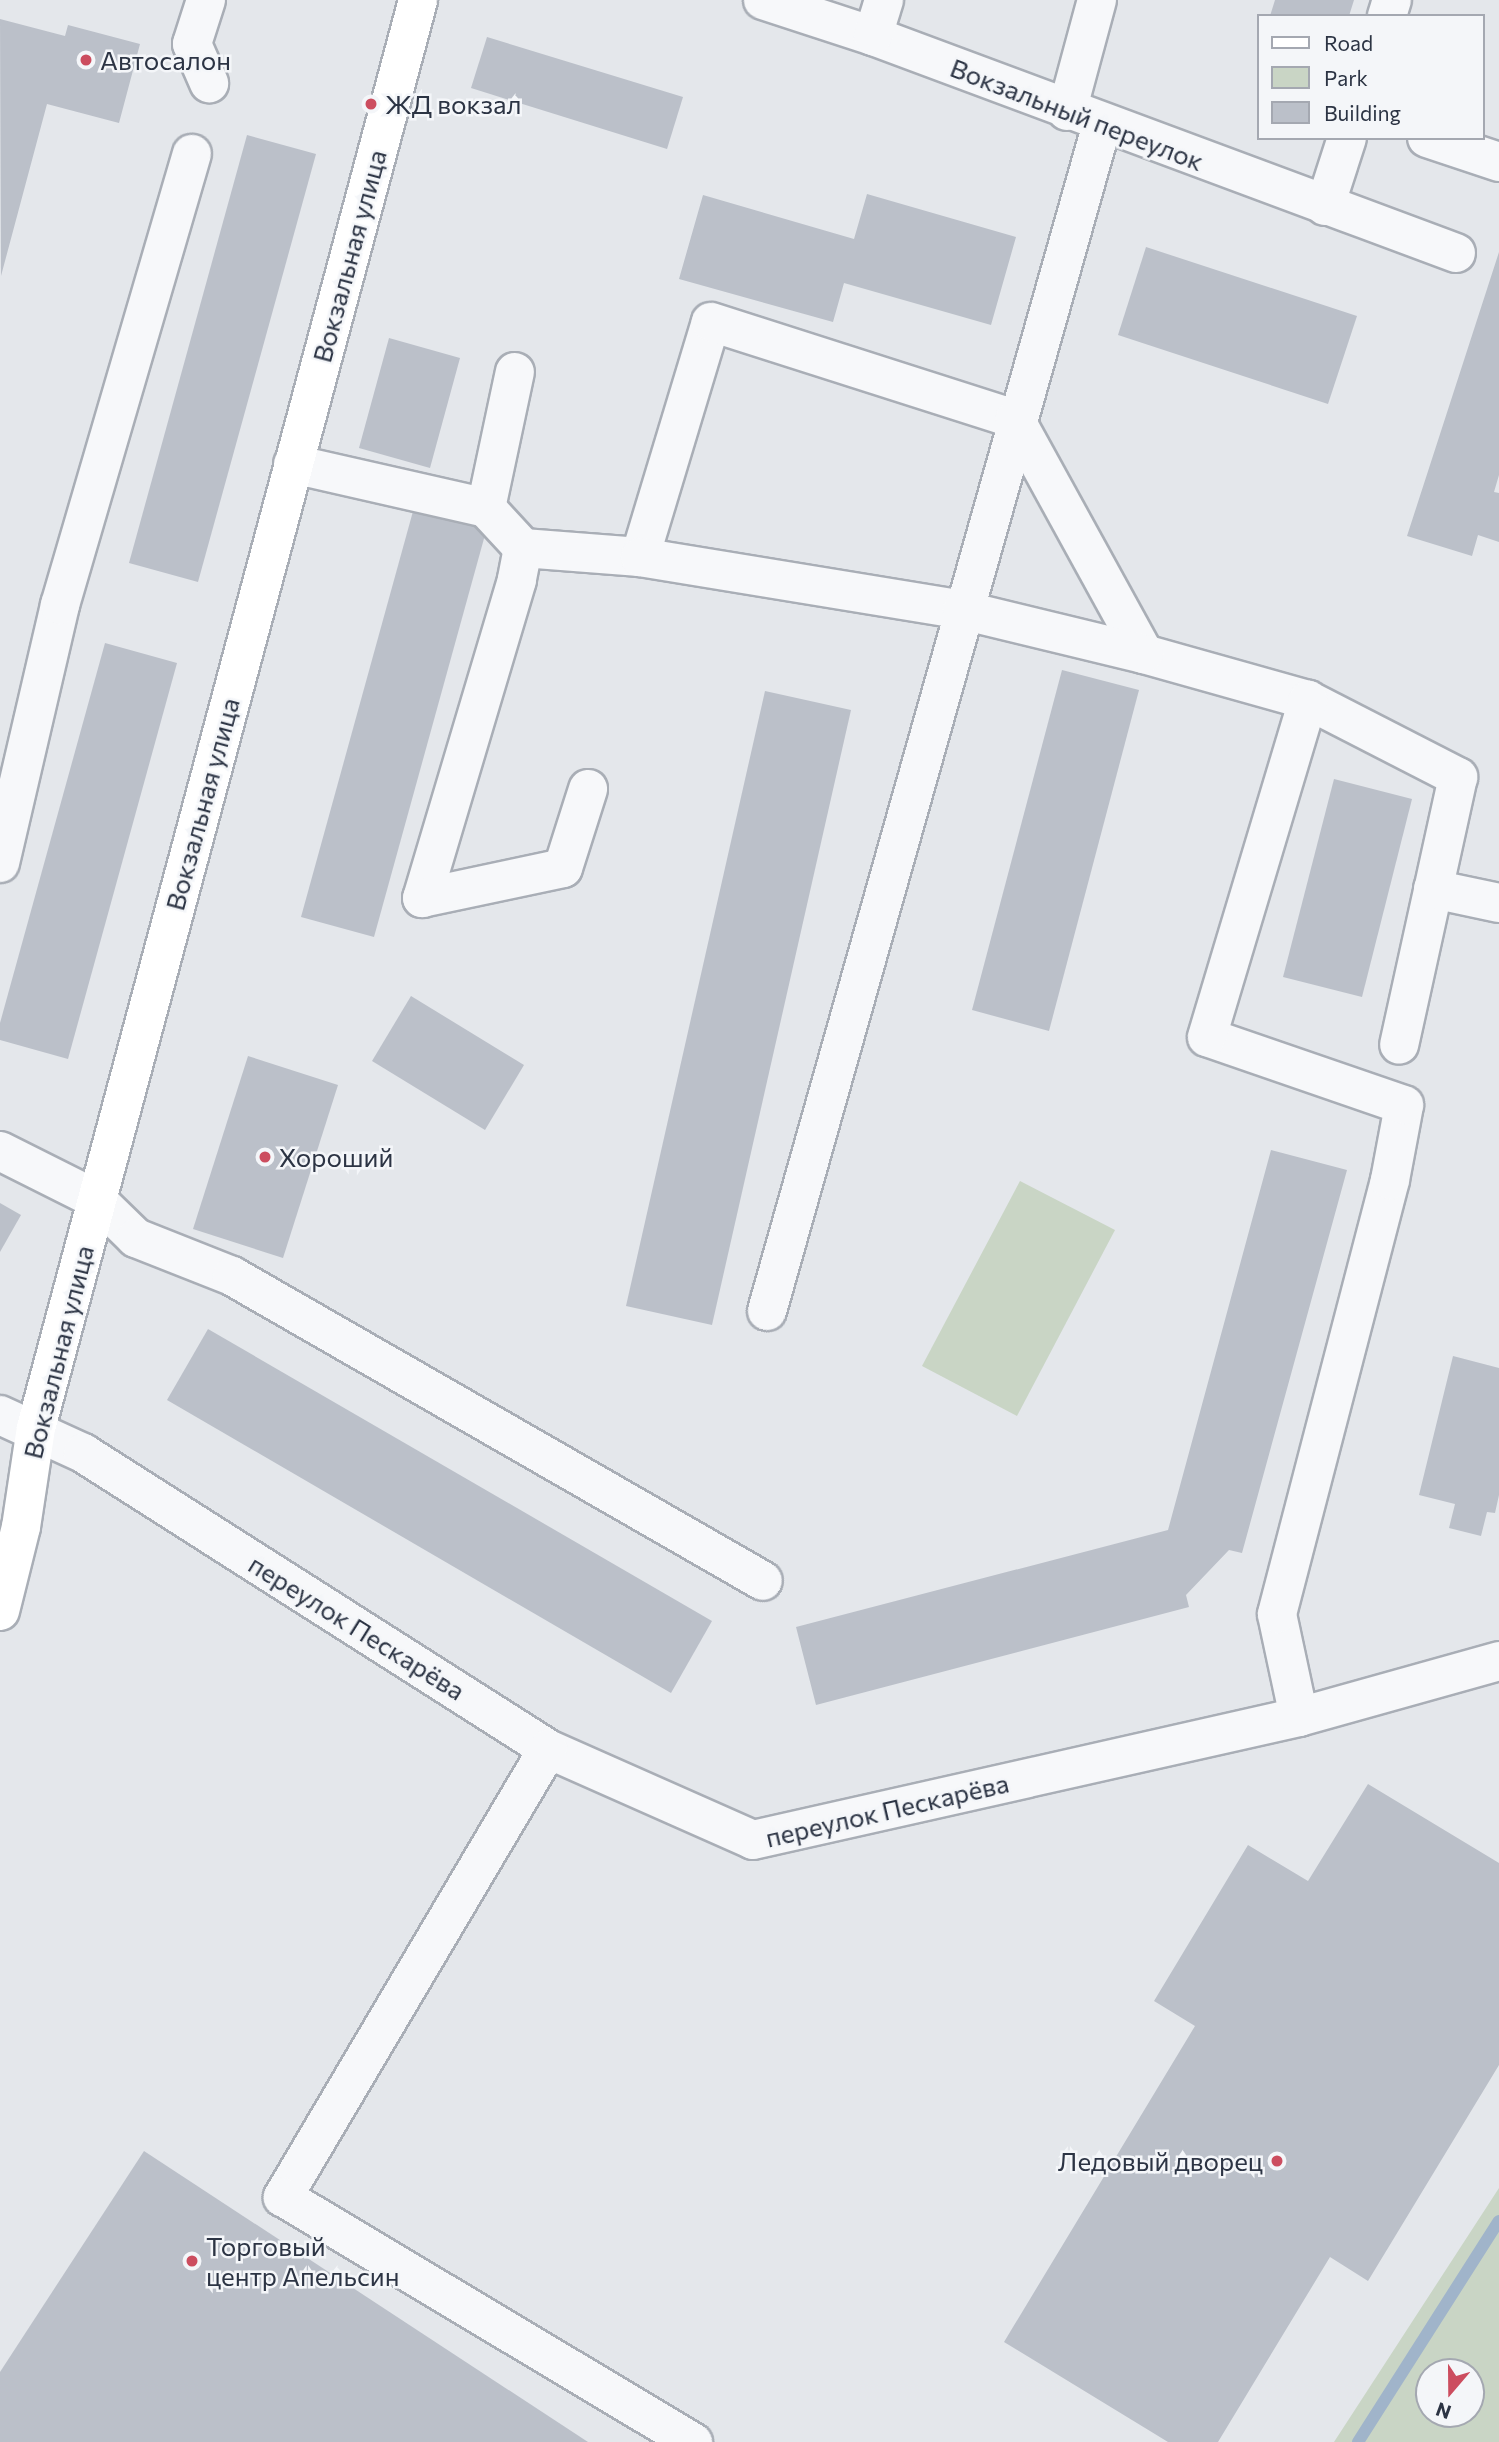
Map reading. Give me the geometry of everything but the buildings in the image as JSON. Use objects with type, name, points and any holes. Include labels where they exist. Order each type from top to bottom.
[{"type":"main road","name":"Вокзальная улица","points":[[0,1611],[21,1527],[36,1429],[418,0]]},
{"type":"street","points":[[206,0],[192,44],[209,83]]},
{"type":"street","name":"Вокзальный переулок","points":[[763,0],[873,36],[1066,111],[1456,253]]},
{"type":"street","points":[[873,36],[884,0]]},
{"type":"street","points":[[1066,111],[1097,0]]},
{"type":"street","points":[[767,1311],[1015,419],[1102,124]]},
{"type":"street","points":[[1325,206],[1346,140]]},
{"type":"street","points":[[1433,140],[1499,162]]},
{"type":"street","points":[[0,863],[60,605],[192,154]]},
{"type":"street","points":[[640,557],[711,322],[1015,419],[1144,654]]},
{"type":"street","points":[[486,509],[515,372]]},
{"type":"street","points":[[293,464],[486,509],[523,548],[640,557],[962,610],[1144,654],[1308,700],[1458,777],[1399,1045]]},
{"type":"street","points":[[523,548],[517,580],[422,898],[563,868],[588,789]]},
{"type":"street","points":[[1299,1717],[1277,1614],[1390,1180],[1404,1105],[1208,1037],[1308,700]]},
{"type":"street","points":[[1433,889],[1499,903]]},
{"type":"street","points":[[0,1151],[96,1199],[136,1238],[232,1276],[763,1581]]},
{"type":"street","name":"переулок Пескарёва","points":[[0,1415],[36,1429],[83,1453],[548,1749],[753,1840],[1299,1717],[1499,1661]]},
{"type":"street","points":[[548,1749],[283,2197],[693,2442]]},
{"type":"green space","points":[[1020,1181],[1115,1230],[1017,1416],[922,1366]]},
{"type":"green space","points":[[1499,2188],[1499,2442],[1334,2442]]},
{"type":"waterway","points":[[1358,2442],[1499,2221]]},
{"type":"place","name":"Автосалон","points":[[86,60]]},
{"type":"place","name":"ЖД вокзал","points":[[371,104]]},
{"type":"place","name":"Хороший","points":[[265,1157]]},
{"type":"place","name":"Ледовый дворец","points":[[1277,2161]]},
{"type":"place","name":"Торговый центр Апельсин","points":[[192,2261]]}]
